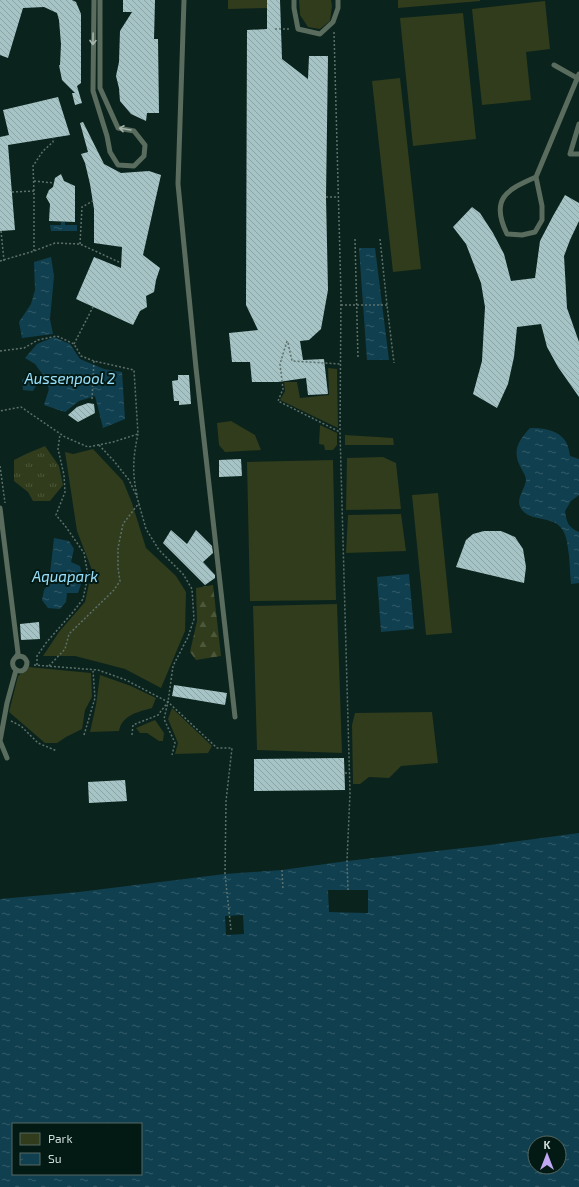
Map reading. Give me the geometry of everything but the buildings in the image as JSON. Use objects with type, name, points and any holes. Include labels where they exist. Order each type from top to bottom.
[{"type":"lane","points":[[94,0],[93,91],[107,136],[110,152],[118,165],[134,166],[144,156],[145,144],[134,131],[118,128],[100,88],[100,0]]},
{"type":"lane","points":[[184,0],[178,184],[198,383],[235,718]]},
{"type":"lane","points":[[294,0],[298,29],[320,34],[333,22],[338,8],[338,0]]},
{"type":"lane","points":[[536,177],[517,186],[504,196],[499,209],[507,234],[522,235],[535,232],[542,220],[542,206],[536,177],[579,77],[554,64]]},
{"type":"lane","points":[[579,124],[570,154],[579,154]]},
{"type":"lane","points":[[0,508],[18,653],[17,657]]},
{"type":"lane","points":[[7,758],[0,741],[16,670],[12,663],[13,660],[19,656],[24,657],[28,664],[25,669],[20,671],[16,670]]},
{"type":"path","points":[[333,22],[341,305],[340,432],[350,772],[348,890]]},
{"type":"path","points":[[274,29],[298,29]]},
{"type":"path","points":[[34,251],[33,166],[43,151],[53,142],[53,138]]},
{"type":"path","points":[[34,182],[54,183]]},
{"type":"path","points":[[12,192],[34,191]]},
{"type":"path","points":[[326,197],[338,197]]},
{"type":"path","points":[[80,244],[82,207],[93,201]]},
{"type":"path","points":[[1,231],[4,261]]},
{"type":"path","points":[[355,239],[358,359]]},
{"type":"path","points":[[380,239],[394,363]]},
{"type":"path","points":[[0,261],[4,261],[55,243],[80,244],[121,263]]},
{"type":"path","points":[[341,305],[387,305]]},
{"type":"path","points":[[74,344],[93,307]]},
{"type":"path","points":[[0,351],[24,348],[38,340],[57,336],[74,344],[82,356],[94,361],[134,370],[138,434],[134,454],[134,481],[139,503],[146,529],[159,550],[183,574],[192,589],[194,619],[188,637],[173,666],[168,702],[164,718],[175,743],[172,755]]},
{"type":"path","points":[[340,364],[292,361],[287,341],[280,364],[283,389],[278,402],[340,432]]},
{"type":"path","points":[[92,399],[94,361]]},
{"type":"path","points":[[0,411],[21,407],[64,437],[88,447],[114,442],[138,434]]},
{"type":"path","points":[[37,665],[37,656],[46,643],[83,599],[88,576],[84,553],[56,515],[65,492],[64,475],[58,449],[60,434]]},
{"type":"path","points":[[98,445],[114,460],[129,480],[139,503]]},
{"type":"path","points":[[49,666],[65,649],[69,634],[114,590],[120,581],[118,568],[118,548],[123,524],[139,503]]},
{"type":"path","points":[[28,664],[98,670],[126,680],[168,702],[217,748],[232,748],[226,801],[225,874],[231,930]]},
{"type":"path","points":[[84,735],[95,698],[93,670]]},
{"type":"path","points":[[132,735],[133,724],[158,715],[168,702]]},
{"type":"path","points":[[4,718],[21,726],[38,743],[57,751]]},
{"type":"path","points":[[345,773],[350,772]]},
{"type":"path","points":[[282,870],[283,890]]},
{"type":"green space","points":[[228,0],[267,0],[267,8],[228,9]]},
{"type":"green space","points":[[299,0],[331,0],[332,6],[330,21],[320,29],[308,27],[300,15]]},
{"type":"green space","points":[[398,0],[480,0],[480,1],[398,8]]},
{"type":"green space","points":[[545,1],[550,49],[526,52],[531,100],[482,105],[472,9]]},
{"type":"green space","points":[[463,13],[476,139],[413,146],[400,18]]},
{"type":"green space","points":[[400,78],[421,269],[393,272],[372,81]]},
{"type":"green space","points":[[328,368],[337,369],[338,428],[280,400],[285,391],[284,382],[297,382],[300,398],[329,395]]},
{"type":"green space","points":[[231,421],[255,435],[261,450],[225,452],[219,445],[217,423]]},
{"type":"green space","points":[[320,425],[337,433],[337,445],[333,450],[325,450],[324,445],[319,444]]},
{"type":"green space","points":[[345,435],[393,438],[394,445],[345,445]]},
{"type":"green space","points":[[45,446],[59,466],[63,485],[50,501],[33,501],[28,492],[14,481],[14,460]]},
{"type":"green space","points":[[93,449],[123,481],[132,503],[146,548],[176,576],[186,592],[185,631],[161,688],[125,669],[75,656],[43,656],[59,632],[85,602],[92,570],[77,531],[65,452],[73,454]]},
{"type":"green space","points":[[383,457],[396,463],[401,509],[346,510],[347,458]]},
{"type":"green space","points":[[333,460],[336,600],[250,601],[247,462]]},
{"type":"green space","points":[[438,493],[452,633],[426,635],[412,495]]},
{"type":"green space","points":[[401,514],[406,551],[346,553],[348,515]]},
{"type":"green space","points":[[213,585],[221,656],[196,660],[190,652],[197,621],[196,588]]},
{"type":"green space","points":[[337,604],[342,753],[257,750],[253,606]]},
{"type":"green space","points":[[29,667],[91,673],[92,697],[85,710],[82,729],[57,743],[45,743],[9,712],[18,676]]},
{"type":"green space","points":[[100,675],[131,686],[156,698],[152,708],[131,715],[123,721],[119,731],[90,732],[96,705]]},
{"type":"green space","points":[[172,708],[212,746],[208,753],[175,754],[178,743],[168,719]]},
{"type":"green space","points":[[432,712],[438,763],[401,766],[389,778],[369,777],[360,784],[353,784],[352,725],[355,713]]},
{"type":"green space","points":[[155,720],[164,733],[163,741],[159,741],[147,733],[140,733],[136,728]]},
{"type":"water","points":[[61,222],[65,222],[65,225],[77,225],[77,231],[51,231],[50,225],[61,225]]},
{"type":"water","points":[[359,248],[375,248],[389,360],[367,360]]},
{"type":"water","points":[[51,257],[54,276],[50,319],[53,334],[22,338],[19,322],[31,304],[35,290],[34,262]]},
{"type":"water","name":"Aussenpool 2","points":[[54,337],[70,344],[80,359],[104,369],[122,372],[125,419],[103,428],[95,396],[79,401],[65,412],[44,405],[49,389],[46,382],[37,384],[33,391],[23,390],[22,380],[28,376],[36,378],[43,375],[35,364],[25,358],[37,344]]},
{"type":"water","points":[[530,428],[548,430],[560,435],[566,442],[570,456],[579,459],[579,495],[571,501],[565,511],[566,519],[569,524],[572,528],[579,532],[579,583],[571,584],[567,544],[562,529],[553,522],[527,514],[520,506],[519,499],[526,480],[518,460],[517,450],[520,441]]},
{"type":"water","name":"Aquapark","points":[[54,538],[69,541],[74,549],[71,562],[80,566],[83,578],[78,593],[67,593],[66,602],[60,609],[48,608],[42,600],[44,590],[49,582]]},
{"type":"water","points":[[409,574],[414,629],[381,632],[377,577]]},
{"type":"water","points":[[579,833],[579,1187],[0,1187],[0,899],[79,892],[225,874],[282,870]]},
{"type":"pier","points":[[328,890],[368,890],[368,913],[329,912]]},
{"type":"pier","points":[[243,915],[244,934],[226,935],[225,916]]}]
